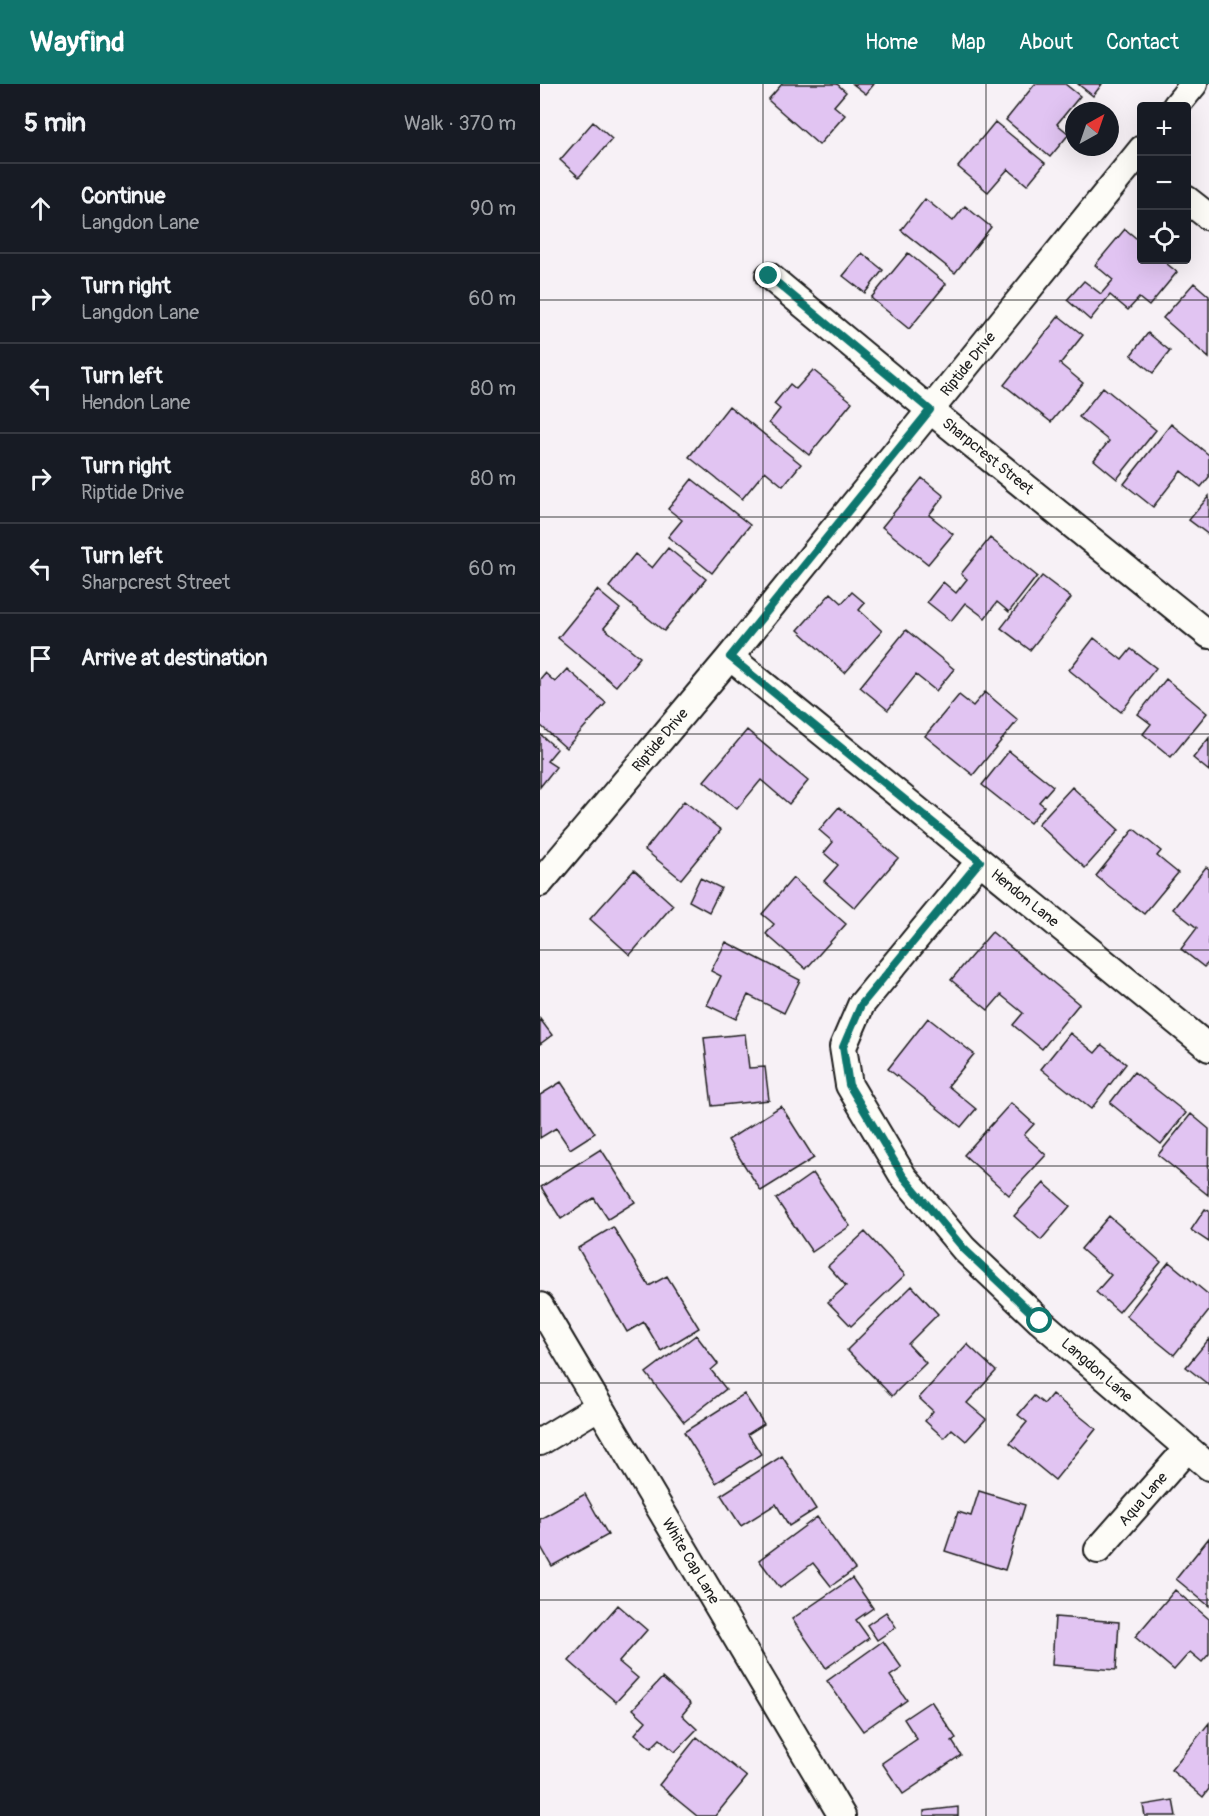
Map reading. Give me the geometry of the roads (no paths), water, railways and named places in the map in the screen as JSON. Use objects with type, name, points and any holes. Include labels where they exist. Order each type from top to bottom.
[{"type":"street","points":[[1179,102],[1194,84]]},
{"type":"street","name":"Riptide Drive","points":[[540,883],[730,657],[1137,158]]},
{"type":"street","points":[[1191,203],[1209,217]]},
{"type":"street","name":"Sharpcrest Street","points":[[769,276],[930,410],[1209,635]]},
{"type":"street","name":"Hendon Lane","points":[[730,657],[1209,1048]]},
{"type":"street","name":"Langdon Lane","points":[[980,861],[861,1005],[843,1047],[849,1085],[903,1176],[964,1249],[1040,1321],[1209,1467]]},
{"type":"street","name":"White Cap Lane","points":[[540,1306],[843,1816]]},
{"type":"street","points":[[540,1442],[598,1407]]},
{"type":"street","name":"Aqua Lane","points":[[1098,1550],[1187,1449]]}]
